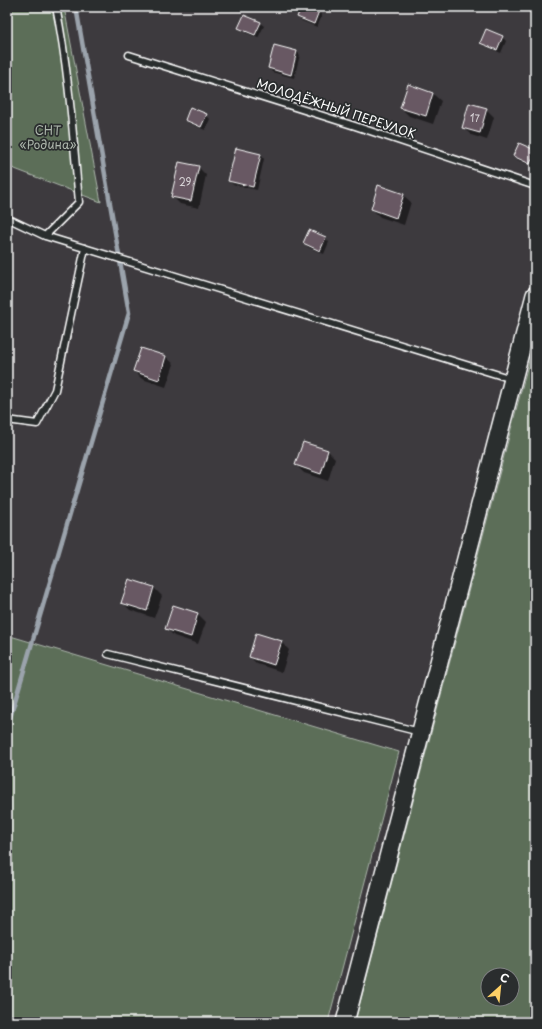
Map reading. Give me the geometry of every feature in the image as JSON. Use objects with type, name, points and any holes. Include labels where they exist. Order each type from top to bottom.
[{"type":"street","points":[[345,1022],[535,295]]},
{"type":"lane","points":[[45,236],[79,202],[62,35],[56,7]]},
{"type":"lane","name":"МОЛОДЁЖНЫЙ ПЕРЕУЛОК","points":[[129,55],[355,126],[535,186]]},
{"type":"lane","points":[[7,218],[45,236],[513,380]]},
{"type":"lane","points":[[7,420],[37,424],[55,390],[85,248]]},
{"type":"lane","points":[[108,654],[421,733]]},
{"type":"green space","name":"СНТ «Родина»","points":[[7,7],[64,7],[101,202],[7,166]]},
{"type":"green space","points":[[535,338],[535,1022],[355,1022]]},
{"type":"green space","points":[[7,635],[399,752],[328,1022],[7,1022]]},
{"type":"building","points":[[301,7],[310,7],[319,11],[314,24],[297,17]]},
{"type":"building","points":[[244,15],[261,22],[255,35],[238,28]]},
{"type":"building","points":[[486,29],[503,36],[497,50],[480,43]]},
{"type":"building","points":[[274,45],[297,51],[291,75],[268,68]]},
{"type":"building","points":[[408,84],[433,93],[426,116],[400,108]]},
{"type":"building","points":[[469,103],[487,108],[480,133],[462,128]]},
{"type":"building","points":[[190,107],[207,114],[201,127],[185,120]]},
{"type":"building","points":[[519,143],[535,150],[530,164],[513,156]]},
{"type":"building","points":[[236,148],[261,154],[253,187],[228,181]]},
{"type":"building","points":[[179,162],[199,166],[191,201],[171,197]]},
{"type":"building","points":[[378,185],[404,194],[396,218],[371,209]]},
{"type":"building","points":[[309,230],[326,237],[320,251],[303,243]]},
{"type":"building","points":[[141,348],[166,356],[159,380],[133,371]]},
{"type":"building","points":[[303,442],[328,450],[321,474],[295,465]]},
{"type":"building","points":[[129,579],[154,587],[147,611],[121,603]]},
{"type":"building","points":[[173,605],[198,613],[191,637],[165,629]]},
{"type":"building","points":[[256,633],[282,641],[274,665],[249,657]]},
{"type":"waterway","points":[[7,728],[129,313],[76,7]]}]
